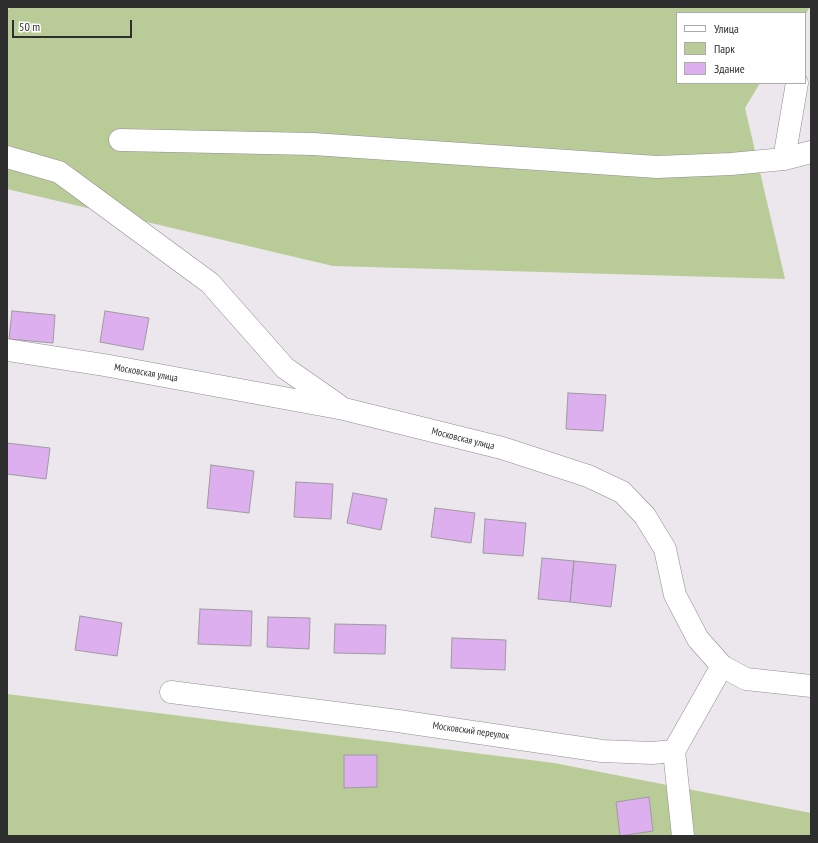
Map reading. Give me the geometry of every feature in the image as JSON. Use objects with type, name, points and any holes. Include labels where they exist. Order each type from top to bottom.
[{"type":"street","points":[[784,159],[797,84]]},
{"type":"street","points":[[120,140],[313,144],[657,167],[731,164],[784,159],[811,152]]},
{"type":"street","points":[[7,157],[59,172],[210,283],[285,368],[344,409]]},
{"type":"street","name":"Московская улица","points":[[7,350],[104,365],[344,409],[502,448],[588,476],[622,492],[645,516],[665,548],[675,594],[698,639],[722,666],[746,679],[811,686]]},
{"type":"street","points":[[683,836],[674,750],[722,666]]},
{"type":"street","name":"Московский переулок","points":[[171,692],[398,721],[602,751],[652,753],[674,750]]},
{"type":"green space","points":[[11,7],[810,7],[806,13],[806,12],[676,12],[676,84],[759,84],[745,108],[785,279],[333,266],[7,189],[7,10]]},
{"type":"green space","points":[[7,694],[554,763],[811,813],[811,836],[7,836]]},
{"type":"building","points":[[12,311],[55,315],[53,343],[9,339]]},
{"type":"building","points":[[105,311],[149,318],[143,350],[100,342]]},
{"type":"building","points":[[568,393],[606,395],[603,431],[566,429]]},
{"type":"building","points":[[7,443],[50,448],[46,479],[7,474]]},
{"type":"building","points":[[211,465],[254,471],[249,513],[207,508]]},
{"type":"building","points":[[296,482],[333,484],[331,519],[294,517]]},
{"type":"building","points":[[353,493],[387,499],[381,530],[347,523]]},
{"type":"building","points":[[435,508],[475,513],[471,543],[431,537]]},
{"type":"building","points":[[485,519],[526,523],[523,556],[483,553]]},
{"type":"building","points":[[542,558],[574,561],[570,602],[538,599]]},
{"type":"building","points":[[574,561],[616,565],[611,607],[570,602]]},
{"type":"building","points":[[200,609],[252,611],[251,646],[198,644]]},
{"type":"building","points":[[80,616],[122,623],[117,656],[75,650]]},
{"type":"building","points":[[268,617],[310,618],[309,649],[267,647]]},
{"type":"building","points":[[335,624],[386,625],[385,654],[334,653]]},
{"type":"building","points":[[452,638],[506,640],[505,670],[451,668]]},
{"type":"building","points":[[344,755],[377,755],[377,787],[344,788]]},
{"type":"building","points":[[649,797],[653,831],[620,836],[616,802]]}]
